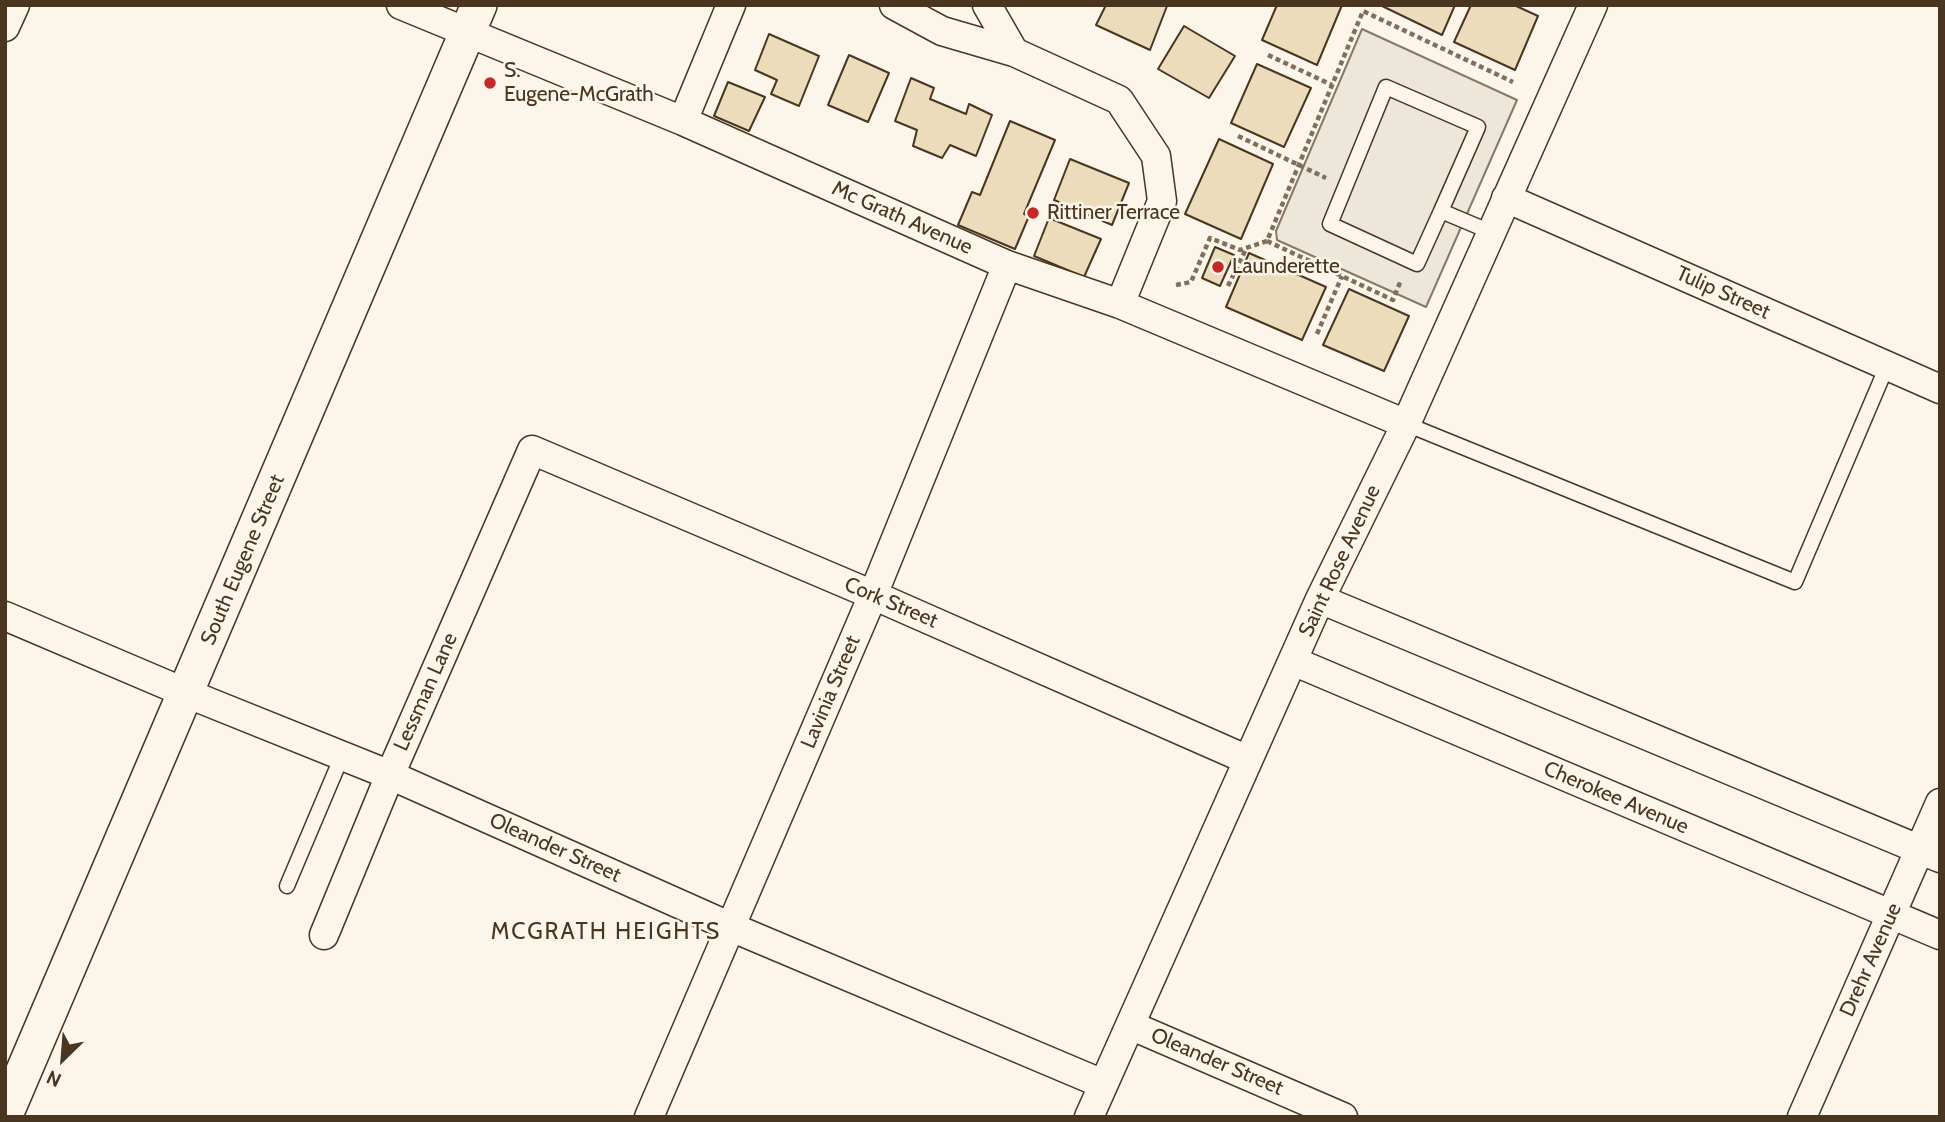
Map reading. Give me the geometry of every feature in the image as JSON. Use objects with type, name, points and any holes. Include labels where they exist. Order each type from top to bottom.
[{"type":"street","points":[[5,27],[15,5]]},
{"type":"street","name":"Mc Grath Avenue","points":[[401,5],[473,19],[683,121],[1007,265],[1120,304],[1406,424]]},
{"type":"street","points":[[683,121],[731,5]]},
{"type":"street","points":[[894,5],[942,31],[1014,52],[1119,100],[1156,156],[1162,201],[1120,304]]},
{"type":"street","points":[[987,5],[1014,52]]},
{"type":"street","name":"Saint Rose Avenue","points":[[1089,1117],[1321,599],[1406,424],[1593,5]]},
{"type":"street","name":"South Eugene Street","points":[[5,1115],[473,19]]},
{"type":"street","name":"Tulip Street","points":[[1506,198],[1940,389]]},
{"type":"street","name":"Lavinia Street","points":[[649,1117],[873,595],[1007,265]]},
{"type":"street","name":"Cork Street","points":[[532,450],[873,595],[1248,760]]},
{"type":"street","name":"Lessman Lane","points":[[324,935],[390,775],[532,450]]},
{"type":"street","points":[[1321,599],[1930,854]]},
{"type":"street","name":"Oleander Street","points":[[5,616],[390,775],[731,927],[1104,1084]]},
{"type":"street","name":"Cherokee Avenue","points":[[1293,661],[1940,935]]},
{"type":"street","name":"Drehr Avenue","points":[[1802,1117],[1891,914],[1930,854],[1940,803]]},
{"type":"street","name":"Oleander Street","points":[[1130,1024],[1343,1117]]},
{"type":"lane","points":[[1386,87],[1478,127],[1441,211],[1417,264],[1330,224],[1386,87]]},
{"type":"lane","points":[[1441,211],[1491,232]]},
{"type":"lane","points":[[1406,424],[1795,582],[1887,366]]},
{"type":"lane","points":[[287,886],[342,756]]},
{"type":"path","points":[[1267,241],[1362,8],[1513,82]]},
{"type":"path","points":[[1268,55],[1332,85]]},
{"type":"path","points":[[1238,136],[1345,187]]},
{"type":"path","points":[[1176,285],[1191,282],[1210,238],[1240,250],[1267,241],[1393,300]]},
{"type":"path","points":[[1228,286],[1246,248]]},
{"type":"path","points":[[1317,334],[1342,276]]},
{"type":"shaded area","points":[[1362,29],[1517,100],[1426,307],[1277,240],[1276,231]]},
{"type":"building","points":[[1106,5],[1167,6],[1150,50],[1096,25]]},
{"type":"building","points":[[1277,5],[1342,5],[1317,65],[1262,40]]},
{"type":"building","points":[[1380,5],[1455,5],[1442,35]]},
{"type":"building","points":[[1471,5],[1514,5],[1538,16],[1515,70],[1454,42]]},
{"type":"building","points":[[1184,26],[1235,56],[1209,98],[1158,69]]},
{"type":"building","points":[[769,34],[819,56],[799,106],[771,94],[777,80],[755,70]]},
{"type":"building","points":[[849,55],[889,73],[868,122],[828,105]]},
{"type":"building","points":[[1257,64],[1311,88],[1284,147],[1231,123]]},
{"type":"building","points":[[911,78],[934,88],[930,99],[966,114],[969,104],[992,115],[976,156],[950,145],[942,158],[913,146],[917,130],[895,121]]},
{"type":"building","points":[[728,82],[765,97],[749,131],[714,116]]},
{"type":"building","points":[[1010,121],[1055,140],[1024,214],[1029,216],[1015,249],[958,225],[972,192],[980,195]]},
{"type":"building","points":[[1219,139],[1273,164],[1241,239],[1185,214]]},
{"type":"building","points":[[1070,159],[1129,183],[1112,225],[1054,200]]},
{"type":"building","points":[[1049,218],[1101,239],[1084,277],[1034,256]]},
{"type":"building","name":"Launderette","points":[[1215,247],[1234,255],[1220,286],[1202,278]]},
{"type":"building","points":[[1249,253],[1326,287],[1302,340],[1226,307]]},
{"type":"building","points":[[1349,289],[1409,316],[1384,371],[1323,345]]},
{"type":"place","name":"S. Eugene-McGrath","points":[[490,83]]},
{"type":"place","name":"Rittiner Terrace","points":[[1033,213]]},
{"type":"place","name":"Launderette","points":[[1218,267]]},
{"type":"district","name":"MCGRATH HEIGHTS","points":[[606,932]]}]
